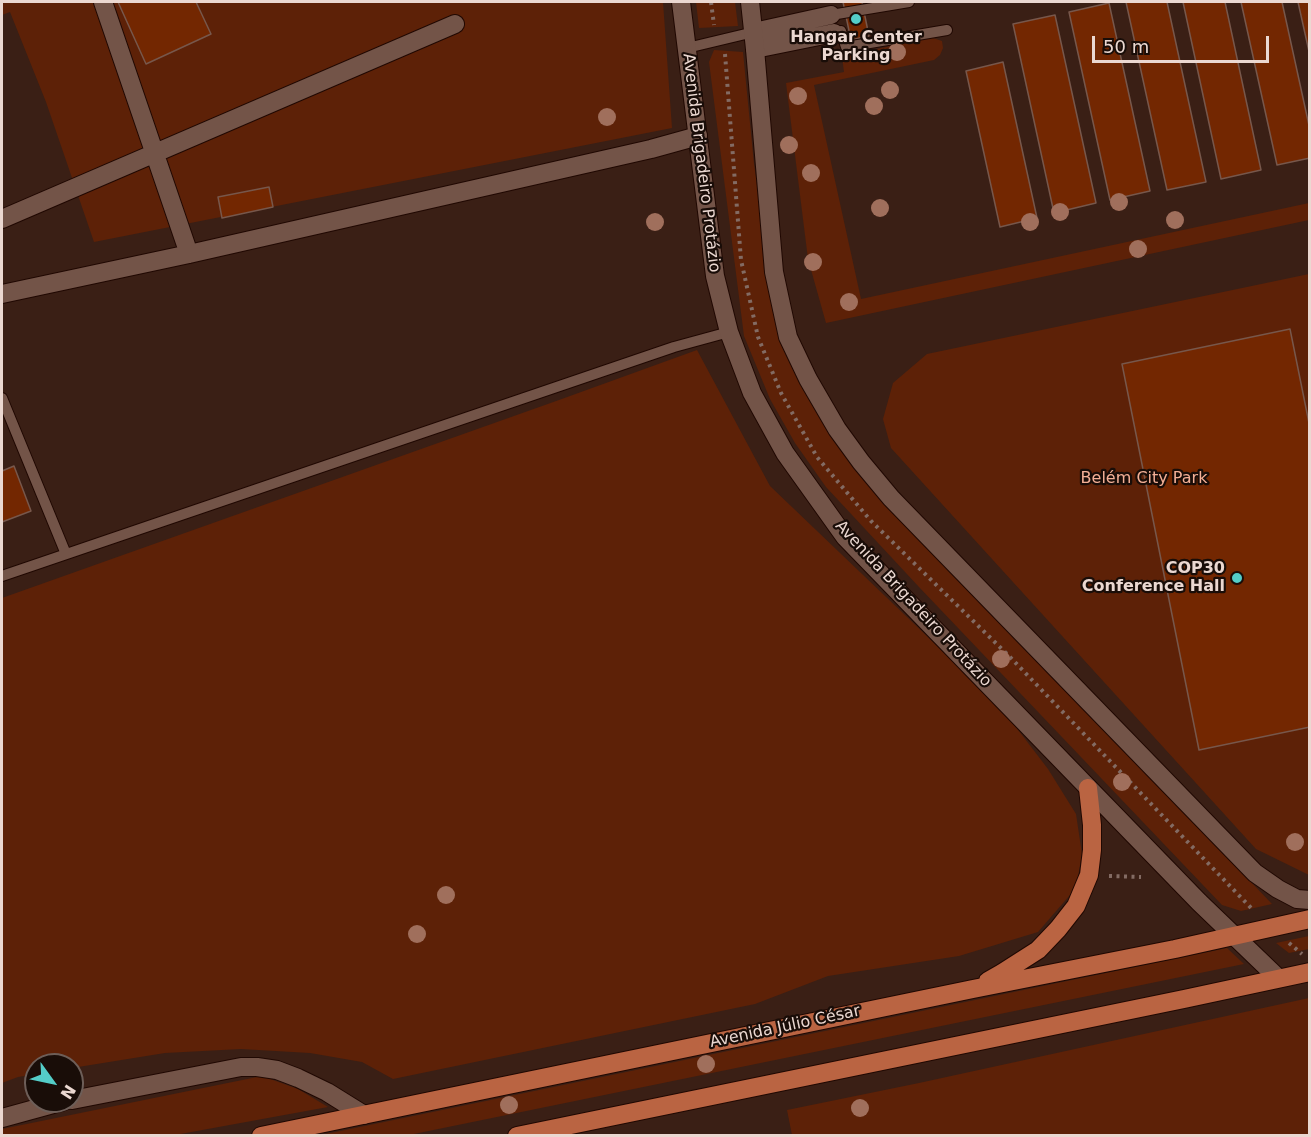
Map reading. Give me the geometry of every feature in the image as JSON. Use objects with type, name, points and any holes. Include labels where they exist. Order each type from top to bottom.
[{"type":"main road","points":[[103,2],[189,254]]},
{"type":"main road","name":"Avenida Brigadeiro Protázio","points":[[681,2],[716,276],[729,332],[752,393],[785,453],[846,537],[1192,895],[1278,978]]},
{"type":"main road","points":[[750,2],[774,272],[788,337],[808,379],[837,429],[891,498],[1255,873],[1278,889],[1297,898],[1310,900]]},
{"type":"main road","points":[[2,219],[455,24]]},
{"type":"main road","points":[[754,40],[833,24]]},
{"type":"main road","points":[[2,294],[189,254],[651,149],[698,136]]},
{"type":"main road","points":[[973,989],[1038,950],[1076,906],[1089,875],[1092,850],[1088,788]]},
{"type":"main road","name":"Avenida Júlio César","points":[[261,1136],[1310,919]]},
{"type":"main road","points":[[517,1136],[1310,972]]},
{"type":"main road","points":[[84,1098],[241,1068],[257,1067],[277,1070],[298,1078],[364,1114]]},
{"type":"main road","points":[[2,1118],[24,1112]]},
{"type":"lane","points":[[833,24],[909,2]]},
{"type":"lane","points":[[833,24],[841,31],[846,47],[947,30]]},
{"type":"lane","points":[[687,48],[754,40]]},
{"type":"lane","points":[[2,576],[674,347],[729,332]]},
{"type":"lane","points":[[2,398],[66,554]]},
{"type":"path","points":[[1188,843],[1270,928],[1310,960]]},
{"type":"path","points":[[1109,876],[1141,877]]},
{"type":"green space","points":[[2,2],[663,2],[672,128],[94,242],[46,102],[10,12],[2,15]]},
{"type":"green space","points":[[696,2],[735,2],[738,26],[699,28]]},
{"type":"green space","points":[[930,37],[942,41],[943,48],[934,60],[814,85],[861,299],[1309,203],[1309,220],[826,323],[808,259],[786,83],[844,72],[842,57]]},
{"type":"green space","points":[[714,50],[743,52],[754,164],[776,314],[823,419],[1161,788],[1272,904],[1241,911],[1222,905],[826,487],[795,443],[770,399],[744,336],[709,62]]},
{"type":"green space","name":"Belém City Park","points":[[1309,274],[1309,875],[1256,849],[891,448],[883,419],[893,383],[927,354]]},
{"type":"green space","points":[[697,350],[770,486],[999,705],[1048,769],[1076,814],[1082,854],[1076,888],[1038,932],[959,956],[828,976],[755,1004],[393,1079],[362,1062],[310,1053],[241,1049],[165,1053],[84,1066],[84,1053],[24,1053],[24,1076],[2,1083],[2,598]]},
{"type":"green space","points":[[1309,936],[1309,949],[1289,953],[1276,943]]},
{"type":"green space","points":[[1227,948],[1244,964],[409,1135],[321,1135]]},
{"type":"green space","points":[[1309,998],[1309,1135],[792,1135],[787,1110]]},
{"type":"green space","points":[[262,1076],[298,1089],[328,1107],[175,1135],[2,1136],[2,1129]]},
{"type":"building","points":[[118,2],[196,2],[211,34],[146,64]]},
{"type":"building","name":"Hangar Center Parking","points":[[843,2],[862,2],[869,36],[851,40]]},
{"type":"building","points":[[1126,2],[1167,2],[1206,182],[1167,190]]},
{"type":"building","points":[[1183,2],[1225,2],[1261,170],[1221,179]]},
{"type":"building","points":[[1241,2],[1282,2],[1310,130],[1310,158],[1277,165]]},
{"type":"building","points":[[1298,2],[1310,2],[1310,56]]},
{"type":"building","points":[[1109,3],[1150,191],[1110,200],[1069,12]]},
{"type":"building","points":[[1055,15],[1096,203],[1054,213],[1013,24]]},
{"type":"building","points":[[1003,62],[1037,218],[1000,227],[966,71]]},
{"type":"building","points":[[269,187],[273,207],[222,218],[218,197]]},
{"type":"building","name":"COP30 Conference Hall","points":[[1290,329],[1310,428],[1310,727],[1199,750],[1122,364]]},
{"type":"building","points":[[14,466],[31,511],[2,522],[2,471]]},
{"type":"place","name":"Hangar Center Parking","points":[[856,19]]},
{"type":"place","name":"COP30 Conference Hall","points":[[1237,578]]}]
